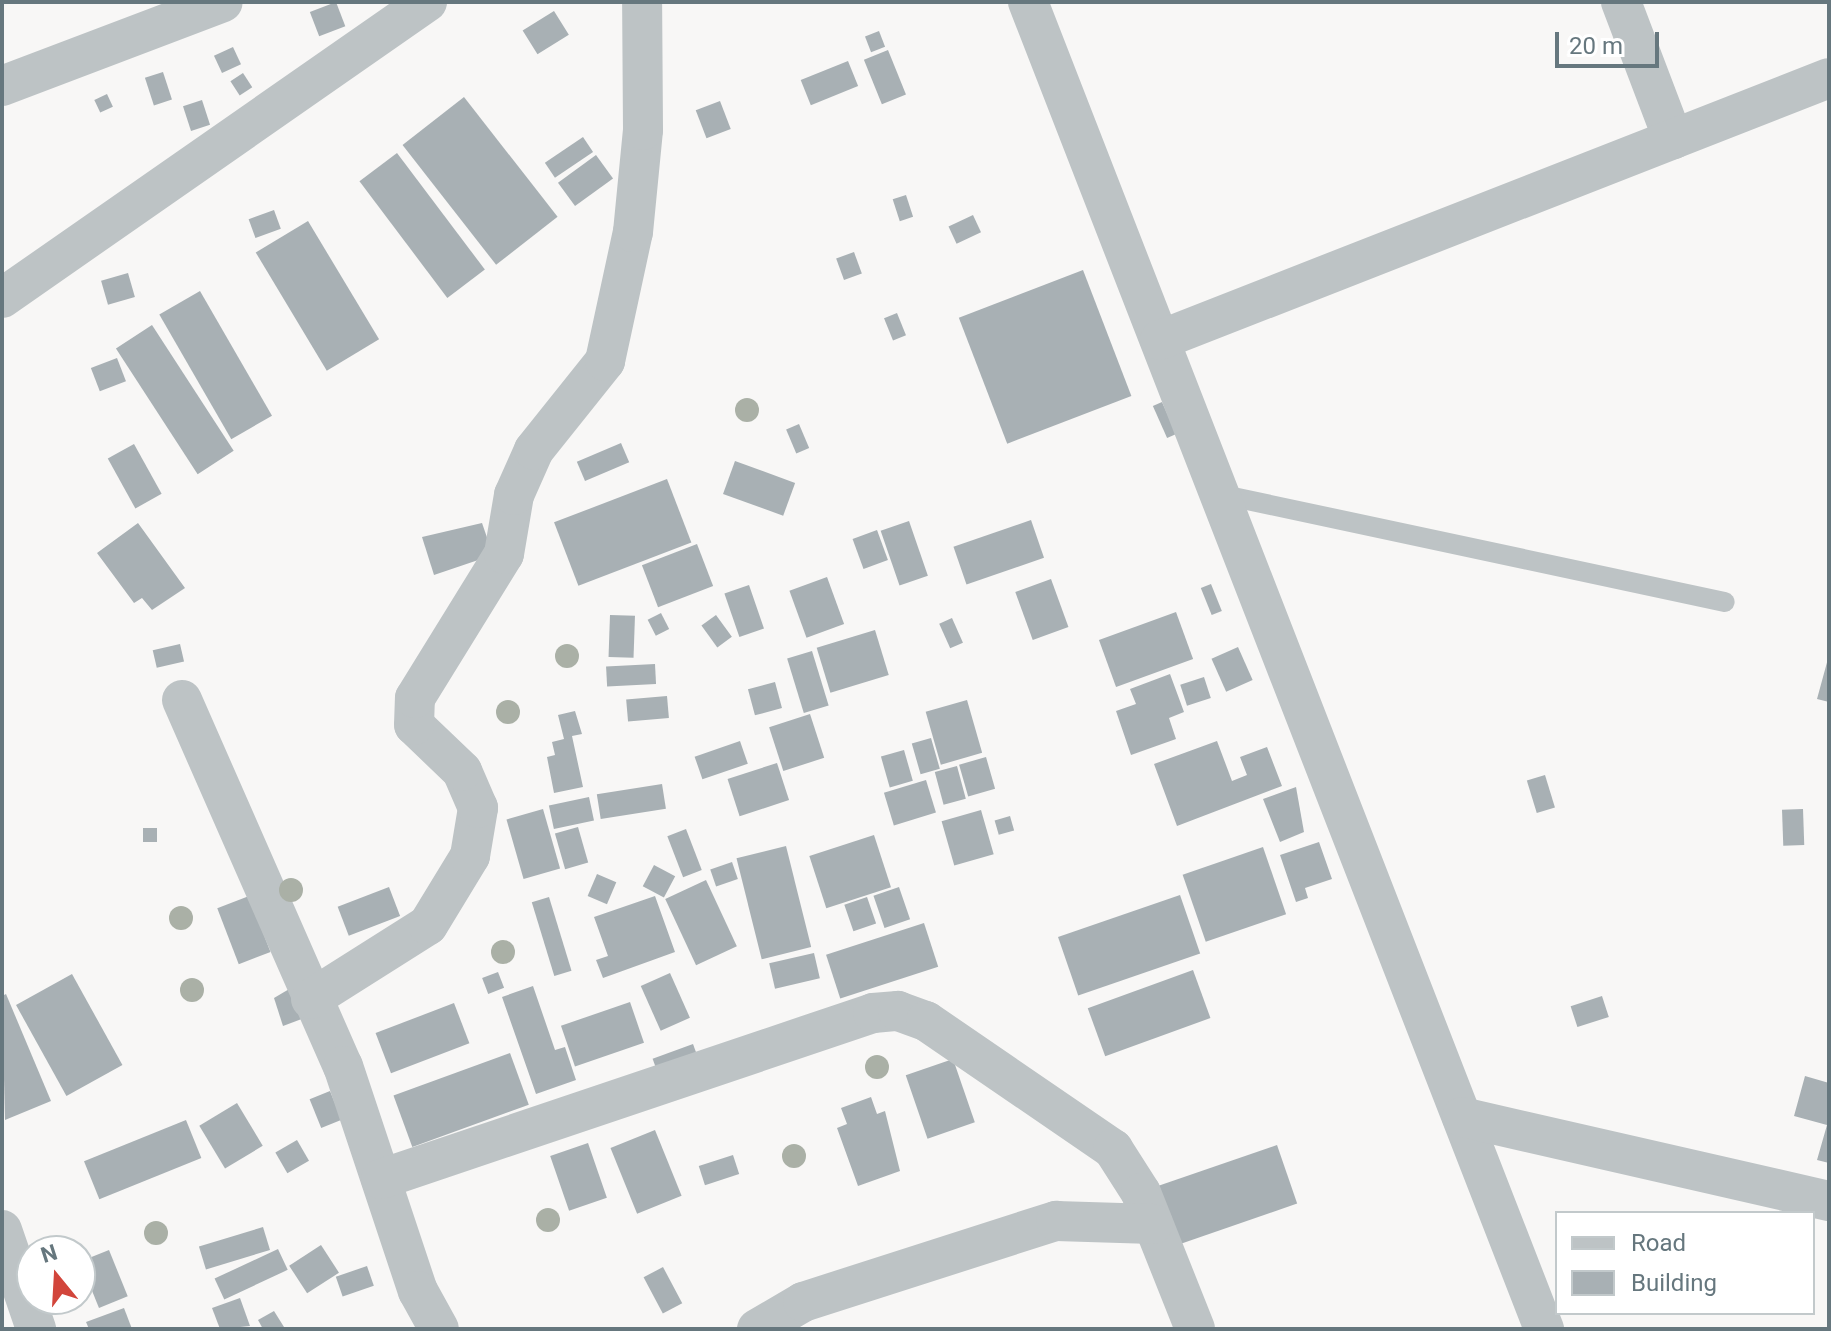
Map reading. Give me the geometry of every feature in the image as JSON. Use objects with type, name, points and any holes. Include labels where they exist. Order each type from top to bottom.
[{"type":"street","points":[[2,86],[158,13],[223,2]]},
{"type":"street","points":[[2,298],[427,2]]},
{"type":"street","points":[[311,999],[428,925],[470,856],[478,808],[462,771],[414,725],[415,698],[504,554],[514,495],[534,450],[605,361],[633,232],[643,130],[642,2]]},
{"type":"street","points":[[1028,2],[1544,1329]]},
{"type":"street","points":[[1621,2],[1673,139]]},
{"type":"street","points":[[1160,340],[1829,78]]},
{"type":"street","points":[[182,700],[311,999],[439,1329]]},
{"type":"street","points":[[381,1179],[873,1013],[898,1011],[926,1021],[1113,1149],[1153,1224],[1195,1329]]},
{"type":"street","points":[[1462,1117],[1829,1201]]},
{"type":"street","points":[[757,1329],[803,1302],[1056,1221],[1153,1224]]},
{"type":"street","points":[[2,1230],[36,1329]]},
{"type":"lane","points":[[1219,494],[1725,602]]},
{"type":"building","points":[[336,2],[345,26],[319,36],[310,12]]},
{"type":"building","points":[[554,11],[569,35],[537,54],[523,31]]},
{"type":"building","points":[[879,31],[885,47],[871,52],[865,36]]},
{"type":"building","points":[[233,47],[241,64],[222,73],[214,56]]},
{"type":"building","points":[[888,50],[906,95],[882,104],[864,60]]},
{"type":"building","points":[[848,61],[858,86],[811,105],[801,80]]},
{"type":"building","points":[[163,72],[172,100],[154,105],[145,78]]},
{"type":"building","points":[[243,73],[252,87],[240,95],[230,81]]},
{"type":"building","points":[[107,94],[113,107],[100,113],[94,100]]},
{"type":"building","points":[[464,97],[558,217],[496,265],[403,145]]},
{"type":"building","points":[[202,100],[210,125],[191,131],[183,106]]},
{"type":"building","points":[[720,101],[731,129],[706,138],[696,110]]},
{"type":"building","points":[[583,137],[593,152],[555,178],[545,163]]},
{"type":"building","points":[[397,153],[485,270],[447,298],[359,181]]},
{"type":"building","points":[[596,155],[613,178],[575,206],[558,183]]},
{"type":"building","points":[[906,195],[913,217],[900,221],[893,199]]},
{"type":"building","points":[[274,210],[281,229],[255,238],[249,219]]},
{"type":"building","points":[[973,215],[981,232],[957,244],[949,226]]},
{"type":"building","points":[[308,221],[379,339],[327,371],[256,252]]},
{"type":"building","points":[[854,252],[862,274],[844,280],[836,258]]},
{"type":"building","points":[[1083,270],[1131,396],[1007,444],[959,318]]},
{"type":"building","points":[[128,273],[135,297],[108,305],[101,281]]},
{"type":"building","points":[[200,291],[272,416],[231,439],[159,314]]},
{"type":"building","points":[[897,313],[906,335],[893,340],[884,318]]},
{"type":"building","points":[[152,325],[234,451],[198,474],[116,348]]},
{"type":"building","points":[[117,358],[126,381],[100,391],[91,368]]},
{"type":"building","points":[[1162,402],[1176,434],[1167,438],[1153,406]]},
{"type":"building","points":[[799,424],[809,448],[796,453],[786,429]]},
{"type":"building","points":[[621,443],[629,462],[585,481],[577,462]]},
{"type":"building","points":[[134,444],[162,494],[135,508],[108,459]]},
{"type":"building","points":[[735,461],[795,483],[783,516],[723,494]]},
{"type":"building","points":[[667,479],[691,542],[578,586],[554,522]]},
{"type":"building","points":[[1031,520],[1044,558],[966,585],[953,547]]},
{"type":"building","points":[[909,521],[928,576],[900,586],[881,531]]},
{"type":"building","points":[[138,523],[185,588],[152,610],[142,598],[134,603],[97,553]]},
{"type":"building","points":[[482,523],[493,555],[434,575],[422,537]]},
{"type":"building","points":[[877,530],[888,560],[864,569],[853,539]]},
{"type":"building","points":[[697,544],[713,586],[658,607],[642,565]]},
{"type":"building","points":[[827,577],[844,624],[807,638],[789,591]]},
{"type":"building","points":[[1051,579],[1068,627],[1033,640],[1015,592]]},
{"type":"building","points":[[1211,584],[1222,611],[1212,615],[1201,588]]},
{"type":"building","points":[[749,585],[764,628],[739,637],[724,593]]},
{"type":"building","points":[[1176,612],[1193,659],[1116,687],[1099,640]]},
{"type":"building","points":[[661,613],[669,629],[656,636],[648,620]]},
{"type":"building","points":[[610,615],[635,616],[634,658],[609,657]]},
{"type":"building","points":[[716,615],[732,637],[717,647],[701,626]]},
{"type":"building","points":[[952,618],[963,643],[950,648],[939,624]]},
{"type":"building","points":[[875,630],[889,675],[830,693],[817,648]]},
{"type":"building","points":[[180,644],[184,662],[157,668],[153,650]]},
{"type":"building","points":[[1238,647],[1253,680],[1226,692],[1212,659]]},
{"type":"building","points":[[812,651],[829,706],[804,713],[787,659]]},
{"type":"building","points":[[1829,655],[1829,702],[1817,699]]},
{"type":"building","points":[[655,664],[656,684],[607,687],[606,667]]},
{"type":"building","points":[[1170,674],[1184,712],[1169,718],[1176,739],[1131,755],[1116,711],[1136,704],[1130,689]]},
{"type":"building","points":[[1204,677],[1211,698],[1187,706],[1180,685]]},
{"type":"building","points":[[775,682],[782,708],[755,715],[748,689]]},
{"type":"building","points":[[667,696],[669,718],[628,721],[626,700]]},
{"type":"building","points":[[967,700],[982,753],[941,765],[926,712]]},
{"type":"building","points":[[575,711],[582,734],[572,736],[583,787],[554,793],[547,757],[555,755],[552,742],[564,739],[558,715]]},
{"type":"building","points":[[810,714],[824,758],[783,771],[769,727]]},
{"type":"building","points":[[931,738],[940,769],[921,774],[912,744]]},
{"type":"building","points":[[740,741],[748,764],[702,779],[695,757]]},
{"type":"building","points":[[1217,741],[1232,781],[1247,775],[1240,757],[1267,747],[1282,786],[1177,826],[1154,764]]},
{"type":"building","points":[[904,750],[913,781],[890,787],[881,757]]},
{"type":"building","points":[[986,757],[995,789],[968,796],[959,765]]},
{"type":"building","points":[[777,763],[789,800],[740,816],[728,779]]},
{"type":"building","points":[[957,766],[966,799],[944,805],[935,772]]},
{"type":"building","points":[[1545,775],[1555,808],[1537,813],[1527,781]]},
{"type":"building","points":[[926,780],[936,813],[894,825],[884,793]]},
{"type":"building","points":[[662,784],[666,809],[601,819],[597,794]]},
{"type":"building","points":[[1296,787],[1304,832],[1280,842],[1263,799]]},
{"type":"building","points":[[589,797],[594,820],[554,829],[549,806]]},
{"type":"building","points":[[543,809],[560,869],[524,879],[506,819]]},
{"type":"building","points":[[1803,809],[1804,845],[1783,846],[1782,810]]},
{"type":"building","points":[[981,810],[994,854],[954,866],[942,821]]},
{"type":"building","points":[[1010,816],[1014,830],[999,835],[995,820]]},
{"type":"building","points":[[578,827],[588,863],[565,869],[555,834]]},
{"type":"building","points":[[143,828],[157,828],[157,842],[143,842]]},
{"type":"building","points":[[686,829],[702,870],[683,877],[667,836]]},
{"type":"building","points":[[874,835],[891,887],[826,908],[809,856]]},
{"type":"building","points":[[1319,842],[1332,879],[1305,888],[1308,898],[1296,902],[1280,855]]},
{"type":"building","points":[[786,846],[811,947],[762,959],[737,858]]},
{"type":"building","points":[[1263,847],[1286,914],[1206,942],[1183,875]]},
{"type":"building","points":[[732,862],[738,879],[716,887],[710,869]]},
{"type":"building","points":[[654,865],[675,876],[664,897],[643,886]]},
{"type":"building","points":[[597,874],[616,882],[607,904],[588,896]]},
{"type":"building","points":[[706,880],[737,946],[696,965],[665,899]]},
{"type":"building","points":[[389,887],[400,916],[349,936],[338,907]]},
{"type":"building","points":[[899,887],[910,919],[885,928],[873,896]]},
{"type":"building","points":[[1180,895],[1200,954],[1078,996],[1058,937]]},
{"type":"building","points":[[249,896],[271,952],[239,964],[217,908]]},
{"type":"building","points":[[655,896],[675,952],[603,978],[596,960],[608,956],[594,917]]},
{"type":"building","points":[[549,897],[572,971],[554,976],[532,902]]},
{"type":"building","points":[[867,897],[876,923],[853,931],[844,905]]},
{"type":"building","points":[[924,923],[938,967],[840,999],[826,955]]},
{"type":"building","points":[[814,953],[820,978],[775,989],[769,963]]},
{"type":"building","points":[[1193,970],[1210,1018],[1105,1056],[1088,1008]]},
{"type":"building","points":[[498,972],[504,988],[488,994],[482,978]]},
{"type":"building","points":[[670,973],[690,1018],[661,1031],[641,986]]},
{"type":"building","points":[[72,974],[122,1065],[66,1096],[16,1005]]},
{"type":"building","points":[[296,985],[307,1017],[283,1026],[274,998]]},
{"type":"building","points":[[533,986],[555,1050],[565,1047],[576,1080],[536,1094],[502,997]]},
{"type":"building","points":[[6,994],[51,1101],[5,1120],[2,996]]},
{"type":"building","points":[[1602,996],[1609,1017],[1577,1027],[1571,1006]]},
{"type":"building","points":[[630,1002],[644,1043],[575,1066],[561,1026]]},
{"type":"building","points":[[454,1003],[469,1043],[391,1073],[376,1033]]},
{"type":"building","points":[[693,1044],[700,1063],[659,1078],[653,1059]]},
{"type":"building","points":[[510,1053],[529,1105],[412,1147],[393,1095]]},
{"type":"building","points":[[953,1059],[975,1122],[928,1139],[906,1075]]},
{"type":"building","points":[[1805,1076],[1829,1083],[1829,1163],[1817,1160],[1827,1125],[1794,1116]]},
{"type":"building","points":[[330,1091],[342,1120],[321,1128],[310,1099]]},
{"type":"building","points":[[871,1097],[877,1114],[885,1111],[900,1171],[858,1186],[837,1128],[847,1124],[841,1108]]},
{"type":"building","points":[[237,1103],[263,1146],[225,1169],[199,1126]]},
{"type":"building","points":[[186,1120],[201,1158],[99,1199],[84,1161]]},
{"type":"building","points":[[655,1130],[682,1196],[637,1214],[610,1148]]},
{"type":"building","points":[[297,1140],[309,1161],[287,1173],[275,1152]]},
{"type":"building","points":[[588,1143],[607,1198],[569,1211],[550,1156]]},
{"type":"building","points":[[1277,1145],[1297,1204],[1178,1245],[1158,1186]]},
{"type":"building","points":[[733,1155],[739,1174],[705,1185],[699,1166]]},
{"type":"building","points":[[263,1227],[270,1250],[206,1270],[199,1247]]},
{"type":"building","points":[[321,1245],[339,1273],[307,1293],[289,1266]]},
{"type":"building","points":[[278,1249],[288,1270],[224,1299],[215,1279]]},
{"type":"building","points":[[109,1250],[128,1296],[99,1308],[96,1301],[96,1255]]},
{"type":"building","points":[[367,1266],[374,1286],[343,1297],[336,1277]]},
{"type":"building","points":[[663,1267],[682,1303],[663,1314],[644,1277]]},
{"type":"building","points":[[240,1298],[250,1326],[220,1329],[212,1308]]},
{"type":"building","points":[[124,1308],[132,1329],[89,1329],[86,1322]]},
{"type":"building","points":[[274,1311],[284,1327],[263,1329],[258,1320]]}]
